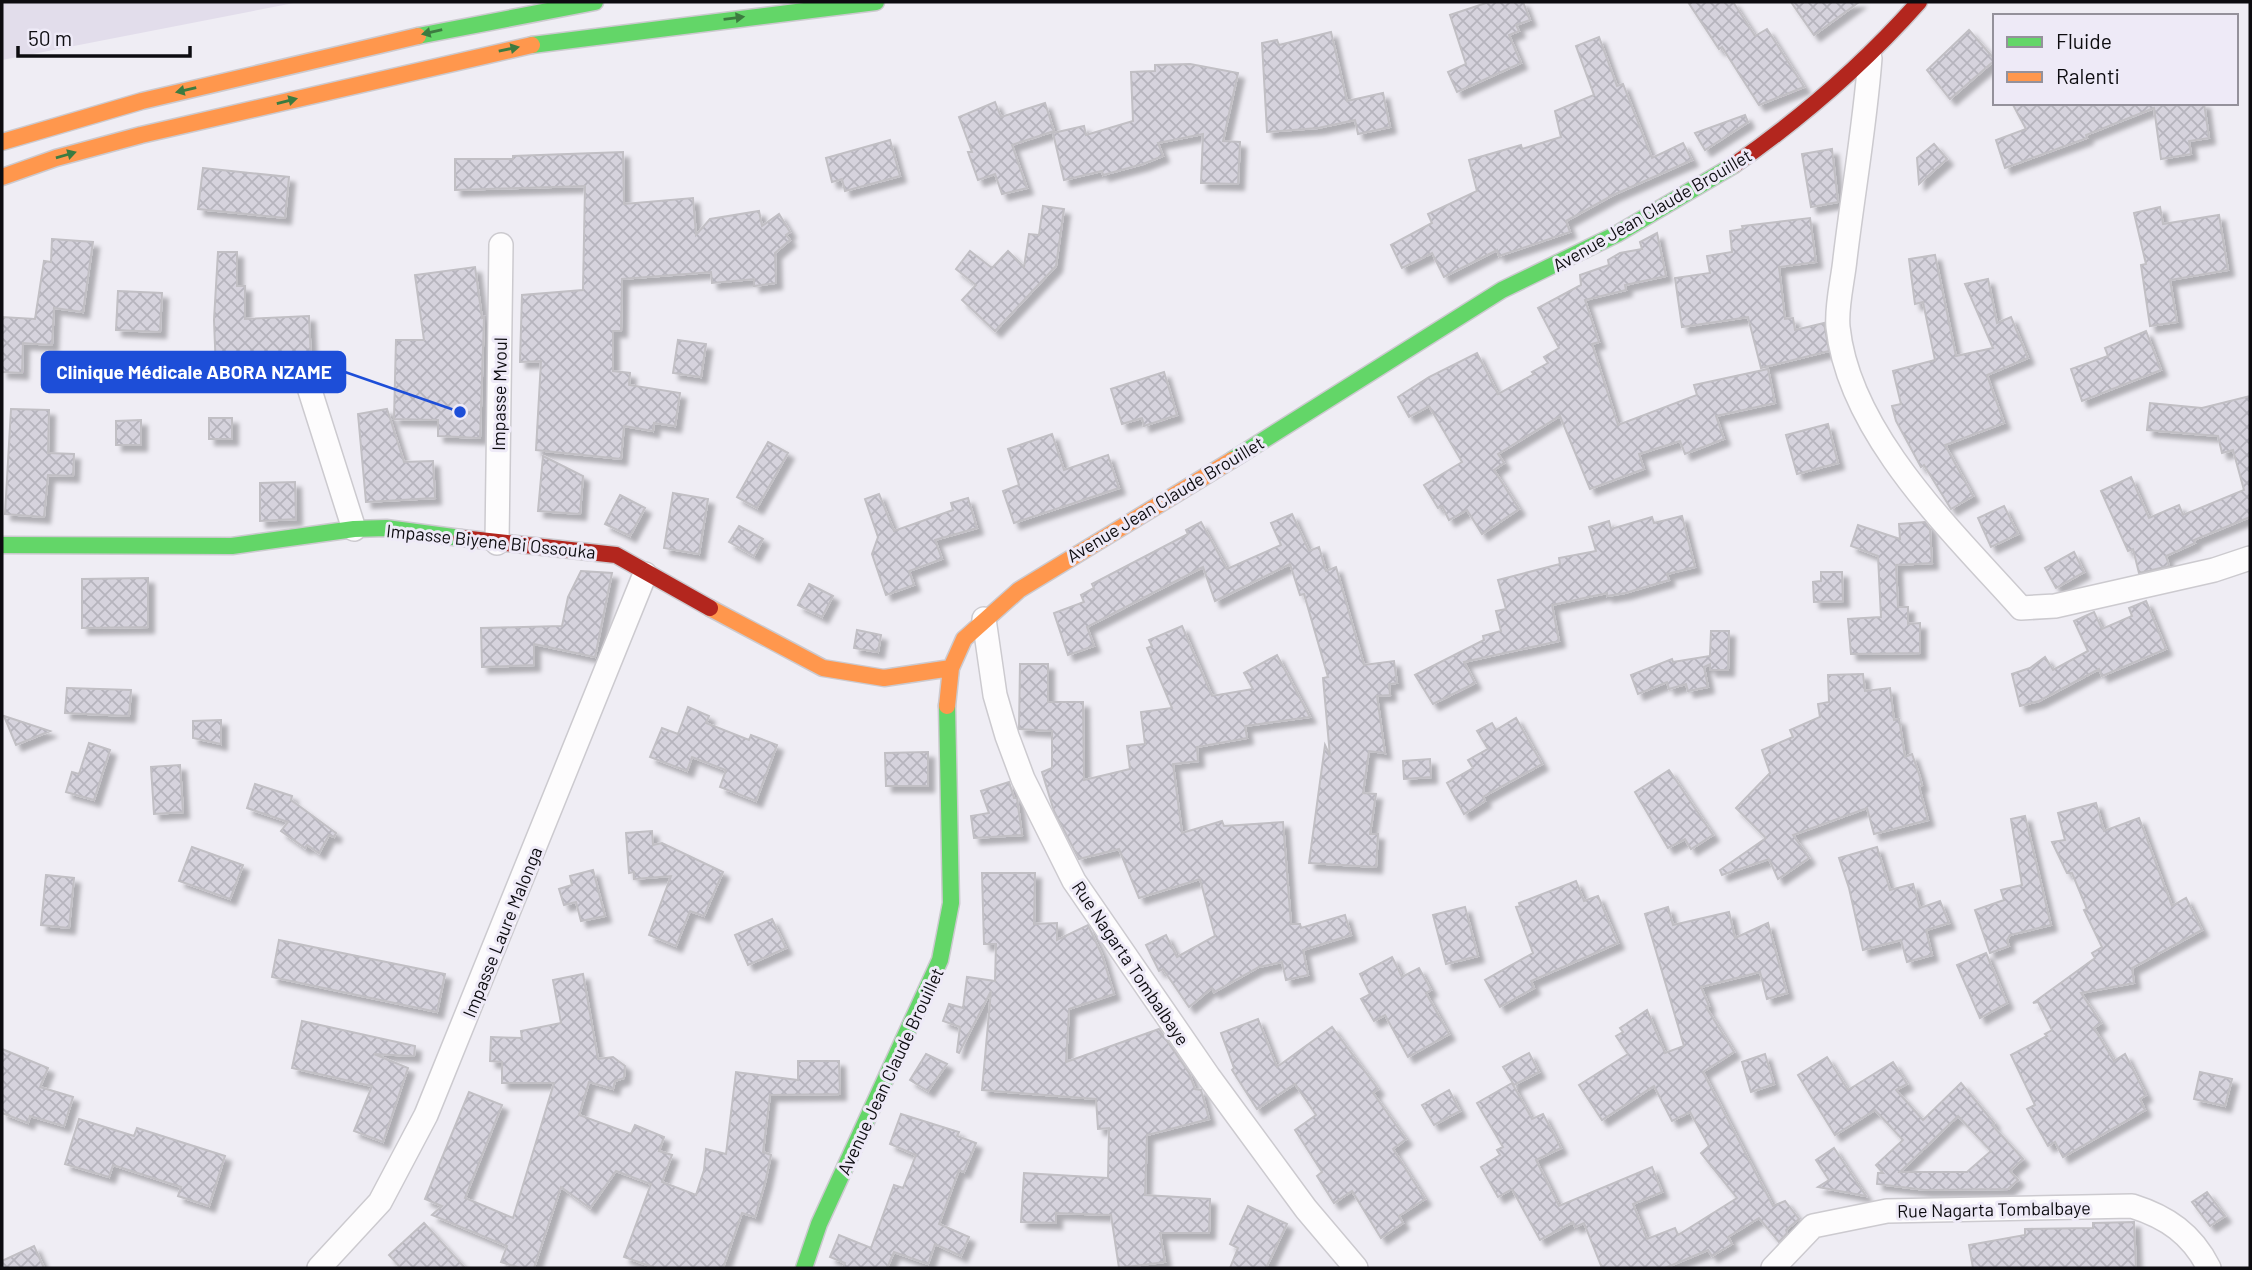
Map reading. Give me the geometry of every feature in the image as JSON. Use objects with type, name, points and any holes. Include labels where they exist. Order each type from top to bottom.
[{"type":"street","points":[[2,142],[81,116],[152,98],[520,13],[595,2]]},
{"type":"street","points":[[2,177],[56,158],[141,135],[530,45],[876,2]]},
{"type":"street","name":"Avenue Jean Claude Brouillet","points":[[804,1268],[819,1224],[940,960],[951,903],[952,834],[947,707],[951,668],[964,639],[984,619],[1065,559],[1320,406],[1502,290],[1623,228],[1768,143],[1814,109],[1870,58],[1919,2]]},
{"type":"street","points":[[1870,58],[1866,111],[1858,144],[1838,326],[1847,367],[1864,406],[1898,467],[2021,608],[2055,606],[2214,570],[2250,558]]},
{"type":"street","name":"Impasse Mvoul","points":[[497,543],[500,245]]},
{"type":"street","points":[[305,375],[354,529]]},
{"type":"street","name":"Impasse Biyene Bi Ossouka","points":[[2,545],[232,546],[354,529],[386,528],[616,555],[629,560],[645,574],[823,668],[884,678],[951,668]]},
{"type":"street","name":"Impasse Laure Malonga","points":[[319,1268],[380,1202],[426,1115],[645,574]]},
{"type":"street","name":"Rue Nagarta Tombalbaye","points":[[984,619],[995,695],[1007,736],[1023,779],[1074,881],[1209,1077],[1306,1209],[1356,1268]]},
{"type":"street","name":"Rue Nagarta Tombalbaye","points":[[1773,1268],[1813,1226],[1887,1211],[2132,1206],[2158,1214],[2179,1227],[2195,1243],[2208,1268]]},
{"type":"shaded area","points":[[2,2],[299,2],[2,60]]},
{"type":"building","points":[[1489,2],[1523,2],[1530,20],[1516,25],[1519,31],[1509,35],[1521,63],[1457,92],[1448,72],[1466,64],[1450,15]]},
{"type":"building","points":[[1688,2],[1733,2],[1755,36],[1767,29],[1804,87],[1759,105],[1722,47],[1719,49]]},
{"type":"building","points":[[1791,2],[1859,2],[1814,35]]},
{"type":"building","points":[[1969,30],[1993,58],[1993,62],[1950,99],[1927,70]]},
{"type":"building","points":[[1331,32],[1347,101],[1383,93],[1390,127],[1358,134],[1355,120],[1318,128],[1267,132],[1262,43],[1277,40],[1279,45]]},
{"type":"building","points":[[1599,37],[1617,86],[1623,84],[1652,158],[1683,143],[1692,160],[1613,195],[1566,221],[1570,232],[1499,256],[1497,250],[1444,277],[1432,253],[1402,268],[1391,245],[1432,223],[1428,214],[1477,191],[1469,160],[1521,145],[1522,149],[1561,137],[1555,111],[1594,95],[1576,46]]},
{"type":"building","points":[[1190,64],[1238,73],[1223,141],[1240,142],[1238,184],[1201,183],[1203,134],[1158,143],[1163,156],[1143,164],[1103,175],[1102,171],[1064,180],[1053,133],[1084,126],[1086,135],[1133,121],[1131,72],[1155,71],[1155,65]]},
{"type":"building","points":[[995,102],[1001,117],[1045,103],[1054,131],[1012,145],[1027,188],[1002,194],[995,174],[978,180],[968,152],[972,152],[959,117]]},
{"type":"building","points":[[2013,105],[2204,105],[2209,138],[2189,141],[2191,154],[2161,159],[2154,108],[2086,135],[2087,138],[2005,168],[1996,140],[2026,129]]},
{"type":"building","points":[[1745,115],[1748,122],[1705,150],[1695,133]]},
{"type":"building","points":[[890,140],[900,176],[845,191],[842,179],[832,182],[826,158]]},
{"type":"building","points":[[1934,144],[1947,159],[1919,184],[1917,158]]},
{"type":"building","points":[[1832,149],[1838,202],[1811,207],[1802,154]]},
{"type":"building","points":[[623,152],[624,204],[693,198],[696,235],[710,219],[759,211],[762,226],[779,214],[790,232],[786,235],[790,240],[775,253],[776,283],[754,286],[754,279],[712,283],[711,272],[622,279],[621,331],[613,331],[613,371],[630,373],[629,385],[680,393],[675,426],[654,423],[653,431],[624,426],[621,459],[536,450],[541,361],[520,362],[522,295],[583,290],[585,186],[455,190],[455,159],[513,159],[513,156]]},
{"type":"building","points":[[203,168],[289,177],[285,218],[198,209]]},
{"type":"building","points":[[1043,206],[1064,209],[1056,266],[995,331],[962,300],[976,285],[956,269],[970,251],[992,268],[1008,251],[1024,267],[1029,234],[1039,235]]},
{"type":"building","points":[[2160,207],[2163,224],[2219,215],[2228,270],[2170,280],[2177,322],[2150,326],[2141,265],[2146,264],[2134,213]]},
{"type":"building","points":[[1810,218],[1816,262],[1779,267],[1785,319],[1793,318],[1795,330],[1824,323],[1829,351],[1761,368],[1748,317],[1682,327],[1675,278],[1710,273],[1707,256],[1732,252],[1730,231],[1743,229],[1742,226]]},
{"type":"building","points":[[1657,233],[1666,276],[1625,285],[1626,290],[1585,300],[1599,342],[1592,344],[1618,425],[1697,395],[1694,385],[1768,369],[1775,403],[1716,416],[1724,439],[1685,454],[1680,441],[1639,454],[1644,469],[1590,489],[1560,416],[1498,454],[1504,463],[1494,470],[1519,509],[1482,534],[1467,510],[1449,520],[1442,506],[1438,508],[1424,485],[1462,462],[1429,406],[1409,417],[1398,397],[1429,377],[1477,353],[1498,394],[1534,374],[1532,372],[1548,363],[1544,357],[1559,348],[1538,308],[1581,285],[1580,275],[1609,265],[1608,260],[1620,253],[1642,249],[1640,242]]},
{"type":"building","points":[[52,239],[93,242],[83,312],[54,308],[52,345],[23,343],[22,373],[2,372],[2,317],[35,319],[44,261],[51,262]]},
{"type":"building","points":[[218,252],[237,252],[237,286],[245,286],[245,319],[309,316],[311,360],[265,361],[265,369],[216,371],[214,320]]},
{"type":"building","points":[[1935,255],[1956,356],[1993,348],[1965,284],[1988,279],[1997,323],[2011,317],[2028,358],[1987,375],[2004,423],[1945,445],[1973,496],[1951,509],[1924,465],[1921,467],[1896,421],[1892,406],[1901,404],[1893,371],[1935,360],[1923,302],[1915,304],[1909,259]]},
{"type":"building","points":[[475,267],[482,318],[484,317],[480,438],[438,436],[438,420],[394,419],[396,340],[424,340],[415,275]]},
{"type":"building","points":[[118,291],[162,293],[160,332],[116,330]]},
{"type":"building","points":[[2146,331],[2161,370],[2082,401],[2071,369],[2108,356],[2105,348]]},
{"type":"building","points":[[678,340],[706,344],[701,377],[673,373]]},
{"type":"building","points":[[1164,372],[1177,415],[1144,426],[1142,418],[1122,424],[1111,389]]},
{"type":"building","points":[[2250,396],[2250,517],[2194,540],[2195,543],[2166,556],[2169,566],[2139,573],[2133,549],[2128,551],[2101,491],[2131,477],[2149,518],[2179,505],[2183,515],[2244,490],[2233,450],[2222,453],[2218,436],[2147,430],[2150,403],[2202,408]]},
{"type":"building","points":[[11,409],[49,410],[48,453],[74,454],[73,476],[48,475],[44,517],[5,514]]},
{"type":"building","points":[[387,409],[404,462],[433,461],[435,498],[366,502],[358,414]]},
{"type":"building","points":[[209,418],[232,418],[232,439],[209,439]]},
{"type":"building","points":[[141,420],[141,445],[116,445],[116,421]]},
{"type":"building","points":[[1828,424],[1838,463],[1797,474],[1786,435]]},
{"type":"building","points":[[1052,434],[1064,470],[1108,455],[1119,488],[1014,523],[1003,491],[1019,485],[1008,449]]},
{"type":"building","points":[[768,442],[788,453],[757,508],[737,497]]},
{"type":"building","points":[[543,456],[583,476],[580,514],[538,511]]},
{"type":"building","points":[[295,482],[296,519],[260,521],[260,483]]},
{"type":"building","points":[[673,493],[708,499],[699,554],[664,548]]},
{"type":"building","points":[[879,494],[894,531],[953,510],[951,503],[968,498],[977,528],[935,540],[942,559],[909,571],[914,585],[886,595],[872,554],[878,537],[865,499]]},
{"type":"building","points":[[620,495],[645,508],[630,536],[605,524]]},
{"type":"building","points":[[2004,506],[2018,534],[1991,547],[1978,518]]},
{"type":"building","points":[[1292,514],[1309,551],[1319,547],[1326,571],[1336,567],[1364,665],[1394,661],[1397,683],[1389,684],[1390,695],[1377,696],[1385,753],[1369,751],[1363,793],[1376,794],[1370,834],[1378,834],[1376,867],[1309,863],[1325,745],[1330,756],[1323,678],[1328,677],[1304,594],[1300,595],[1290,564],[1215,601],[1203,567],[1087,627],[1094,646],[1068,655],[1054,613],[1084,602],[1081,595],[1094,588],[1092,584],[1188,534],[1186,530],[1201,522],[1227,569],[1281,545],[1271,523]]},
{"type":"building","points":[[1682,516],[1695,567],[1667,574],[1669,580],[1625,593],[1607,596],[1607,593],[1552,605],[1559,641],[1464,662],[1475,683],[1433,704],[1415,675],[1484,640],[1483,636],[1501,631],[1496,611],[1506,609],[1498,580],[1560,564],[1559,558],[1596,551],[1589,527],[1609,521],[1611,529],[1652,517],[1654,523]]},
{"type":"building","points":[[1925,522],[1930,529],[1932,563],[1896,565],[1898,607],[1908,607],[1908,624],[1920,623],[1920,653],[1851,654],[1848,619],[1881,617],[1878,556],[1851,546],[1858,525],[1900,539],[1899,524]]},
{"type":"building","points":[[739,526],[763,539],[754,556],[729,542]]},
{"type":"building","points":[[2074,552],[2084,572],[2056,588],[2045,568]]},
{"type":"building","points":[[581,571],[612,573],[595,657],[534,644],[534,665],[482,667],[481,628],[562,626],[568,597]]},
{"type":"building","points":[[1821,572],[1842,572],[1843,601],[1814,602],[1813,582],[1821,581]]},
{"type":"building","points":[[148,578],[148,627],[82,628],[82,579]]},
{"type":"building","points":[[809,584],[833,596],[822,617],[798,605]]},
{"type":"building","points":[[2146,601],[2166,649],[2102,676],[2099,669],[2039,701],[2020,706],[2012,674],[2030,668],[2045,657],[2053,670],[2088,651],[2074,621],[2094,612],[2102,629],[2132,616],[2129,608]]},
{"type":"building","points":[[1182,626],[1212,696],[1253,689],[1244,673],[1277,655],[1310,717],[1245,726],[1247,738],[1197,747],[1198,761],[1173,764],[1182,833],[1222,821],[1224,826],[1283,822],[1291,924],[1300,924],[1301,928],[1345,915],[1351,935],[1303,950],[1308,975],[1286,980],[1282,962],[1259,967],[1214,992],[1212,988],[1189,1007],[1163,969],[1159,971],[1146,945],[1166,935],[1177,957],[1215,936],[1200,879],[1139,898],[1119,849],[1079,859],[1054,811],[1042,772],[1052,768],[1052,731],[1019,729],[1020,664],[1048,664],[1048,702],[1083,702],[1084,780],[1130,769],[1127,746],[1145,744],[1141,712],[1172,708],[1147,648],[1152,646],[1149,640]]},
{"type":"building","points":[[857,630],[881,635],[878,652],[854,648]]},
{"type":"building","points":[[1711,631],[1729,631],[1728,670],[1710,670],[1710,664],[1704,667],[1708,687],[1688,691],[1686,684],[1669,689],[1667,682],[1638,694],[1631,675],[1672,659],[1673,662],[1710,656]]},
{"type":"building","points":[[1863,674],[1865,691],[1890,688],[1894,720],[1899,719],[1905,757],[1912,754],[1919,774],[1922,785],[1919,787],[1928,820],[1874,834],[1867,808],[1793,835],[1809,858],[1778,879],[1769,859],[1722,875],[1720,870],[1766,838],[1736,808],[1770,773],[1762,750],[1793,737],[1790,730],[1820,717],[1818,704],[1829,702],[1828,675]]},
{"type":"building","points":[[67,688],[131,690],[129,716],[65,713]]},
{"type":"building","points":[[688,707],[709,716],[706,723],[749,740],[751,735],[777,745],[756,801],[720,787],[726,770],[692,757],[687,771],[650,757],[662,728],[678,734]]},
{"type":"building","points":[[4,716],[50,731],[16,745]]},
{"type":"building","points":[[1516,718],[1542,764],[1483,797],[1485,801],[1464,814],[1447,783],[1473,768],[1468,760],[1488,749],[1477,731],[1492,723],[1496,730]]},
{"type":"building","points":[[221,720],[221,744],[193,738],[193,721]]},
{"type":"building","points":[[89,743],[110,750],[94,800],[66,792],[72,772],[79,774]]},
{"type":"building","points":[[928,752],[928,786],[886,786],[885,753]]},
{"type":"building","points":[[1430,759],[1431,777],[1404,779],[1403,761]]},
{"type":"building","points":[[180,765],[183,812],[154,814],[151,767]]},
{"type":"building","points":[[1669,770],[1713,835],[1691,849],[1685,839],[1668,848],[1635,792]]},
{"type":"building","points":[[1009,782],[1014,798],[1017,798],[1022,835],[974,838],[971,816],[989,813],[981,791]]},
{"type":"building","points":[[255,784],[292,796],[291,800],[336,833],[334,837],[329,835],[319,853],[307,845],[305,848],[281,831],[288,822],[247,808]]},
{"type":"building","points":[[2096,803],[2104,831],[2139,818],[2172,906],[2186,898],[2202,930],[2132,968],[2134,983],[2081,993],[2101,1023],[2094,1028],[2114,1061],[2125,1054],[2146,1095],[2140,1099],[2145,1110],[2063,1157],[2055,1142],[2048,1146],[2027,1109],[2035,1105],[2011,1055],[2047,1036],[2045,1034],[2052,1030],[2038,1002],[2033,1003],[2095,958],[2092,953],[2102,947],[2084,910],[2087,909],[2072,873],[2067,873],[2052,842],[2065,840],[2058,813]]},
{"type":"building","points":[[2025,816],[2051,925],[2010,935],[2007,940],[2009,946],[1990,953],[1975,910],[2004,900],[2001,890],[2022,885],[2011,819]]},
{"type":"building","points":[[652,831],[653,845],[662,843],[723,872],[704,916],[690,911],[676,946],[649,935],[671,876],[634,879],[634,872],[629,873],[626,833]]},
{"type":"building","points":[[192,847],[243,865],[230,899],[179,881]]},
{"type":"building","points":[[1877,847],[1890,890],[1913,884],[1920,908],[1940,901],[1949,923],[1926,930],[1932,955],[1907,962],[1901,940],[1863,950],[1849,888],[1839,858]]},
{"type":"building","points":[[593,870],[605,916],[581,921],[576,902],[564,905],[559,889],[572,885],[570,876]]},
{"type":"building","points":[[982,873],[1035,873],[1034,924],[1057,923],[1057,940],[1088,925],[1102,955],[1114,994],[1069,1009],[1066,1062],[1159,1029],[1189,1073],[1195,1089],[1201,1090],[1209,1119],[1147,1135],[1145,1195],[1210,1199],[1209,1233],[1160,1233],[1165,1262],[1119,1268],[1111,1215],[1056,1213],[1056,1223],[1021,1222],[1024,1173],[1108,1178],[1109,1128],[1098,1129],[1096,1099],[982,1090],[991,991],[959,1053],[957,1052],[960,1027],[943,1021],[949,1004],[963,1008],[967,977],[995,981],[996,944],[984,944]]},
{"type":"building","points":[[46,875],[74,878],[69,928],[41,925]]},
{"type":"building","points":[[1576,881],[1584,901],[1598,896],[1618,943],[1531,981],[1534,988],[1500,1007],[1485,980],[1533,953],[1516,907],[1520,906],[1519,903]]},
{"type":"building","points":[[1465,907],[1478,956],[1446,964],[1433,915]]},
{"type":"building","points":[[1668,907],[1673,925],[1729,912],[1735,938],[1768,923],[1787,993],[1767,999],[1760,972],[1701,987],[1709,1006],[1706,1007],[1734,1052],[1703,1072],[1773,1206],[1785,1201],[1799,1219],[1786,1230],[1787,1233],[1779,1242],[1759,1218],[1728,1237],[1732,1244],[1712,1256],[1708,1250],[1665,1268],[1602,1268],[1584,1223],[1575,1227],[1573,1222],[1540,1240],[1512,1189],[1498,1197],[1481,1167],[1500,1155],[1497,1150],[1503,1147],[1477,1103],[1512,1083],[1532,1119],[1543,1114],[1561,1148],[1536,1160],[1559,1206],[1652,1167],[1662,1192],[1633,1204],[1647,1239],[1675,1228],[1678,1235],[1737,1198],[1701,1153],[1709,1146],[1690,1112],[1672,1121],[1654,1086],[1602,1120],[1579,1085],[1628,1054],[1616,1036],[1623,1032],[1620,1028],[1647,1010],[1665,1053],[1684,1046],[1645,914]]},
{"type":"building","points":[[772,919],[786,948],[748,965],[735,935]]},
{"type":"building","points":[[279,940],[445,974],[437,1012],[272,977]]},
{"type":"building","points":[[1986,953],[2007,1003],[1980,1018],[1957,965]]},
{"type":"building","points":[[1392,957],[1402,977],[1419,968],[1431,990],[1426,993],[1449,1034],[1408,1057],[1385,1015],[1374,1021],[1361,999],[1370,994],[1360,974]]},
{"type":"building","points":[[583,974],[598,1059],[613,1057],[625,1066],[624,1078],[615,1081],[613,1089],[589,1082],[579,1115],[631,1134],[635,1125],[664,1137],[659,1151],[672,1155],[662,1182],[696,1195],[704,1170],[706,1149],[726,1154],[736,1072],[798,1080],[798,1061],[839,1061],[840,1094],[770,1095],[763,1152],[771,1155],[765,1183],[755,1217],[742,1213],[723,1268],[656,1268],[624,1257],[651,1184],[616,1171],[590,1208],[561,1187],[534,1268],[520,1268],[501,1262],[507,1246],[432,1215],[442,1206],[425,1199],[469,1092],[502,1105],[465,1198],[513,1218],[554,1083],[502,1083],[502,1062],[490,1061],[491,1037],[522,1038],[521,1031],[561,1023],[553,980]]},
{"type":"building","points":[[1258,1019],[1277,1067],[1332,1027],[1378,1089],[1373,1093],[1406,1139],[1393,1149],[1425,1199],[1399,1216],[1403,1223],[1381,1238],[1352,1191],[1334,1203],[1317,1176],[1322,1172],[1295,1130],[1316,1115],[1295,1084],[1257,1109],[1232,1070],[1234,1068],[1221,1033]]},
{"type":"building","points":[[302,1021],[415,1046],[414,1056],[374,1054],[408,1068],[383,1142],[354,1131],[372,1086],[292,1068]]},
{"type":"building","points":[[2,1049],[48,1068],[40,1087],[73,1097],[64,1126],[30,1116],[28,1123],[2,1113]]},
{"type":"building","points":[[1529,1053],[1539,1072],[1514,1085],[1503,1067]]},
{"type":"building","points":[[926,1054],[947,1064],[928,1091],[910,1080]]},
{"type":"building","points":[[1765,1054],[1774,1084],[1751,1092],[1742,1062]]},
{"type":"building","points":[[1827,1057],[1848,1090],[1893,1062],[1907,1084],[1896,1090],[1923,1120],[1961,1083],[1994,1123],[1992,1125],[2023,1159],[2010,1171],[2018,1180],[2008,1189],[1926,1190],[1877,1184],[1878,1173],[1883,1173],[1876,1165],[1903,1140],[1875,1110],[1835,1135],[1798,1075]],"holes":[[[1958,1116],[1991,1151],[1967,1172],[1900,1172]]]},
{"type":"building","points":[[2200,1072],[2232,1079],[2225,1106],[2194,1099]]},
{"type":"building","points":[[1449,1090],[1460,1111],[1434,1125],[1422,1105]]},
{"type":"building","points":[[901,1114],[959,1132],[957,1136],[976,1143],[964,1172],[959,1170],[939,1224],[969,1237],[961,1256],[935,1244],[928,1264],[894,1252],[887,1268],[843,1268],[845,1263],[830,1257],[839,1235],[871,1248],[894,1185],[903,1188],[916,1155],[890,1144]]},
{"type":"building","points":[[79,1119],[134,1136],[137,1128],[225,1156],[209,1206],[178,1196],[181,1187],[113,1165],[109,1177],[65,1164]]},
{"type":"building","points":[[1834,1148],[1866,1196],[1818,1187],[1829,1180],[1816,1160]]},
{"type":"building","points":[[2207,1192],[2225,1216],[2210,1226],[2192,1202]]},
{"type":"building","points":[[1248,1206],[1287,1224],[1266,1268],[1230,1268],[1238,1248],[1230,1244]]},
{"type":"building","points":[[2134,1222],[2136,1268],[1973,1268],[1969,1245],[2025,1235],[2025,1229],[2093,1228],[2093,1223]]},
{"type":"building","points":[[424,1223],[465,1268],[401,1268],[389,1255]]},
{"type":"building","points":[[34,1246],[44,1268],[2,1268],[2,1261]]},
{"type":"traffic: fast","points":[[418,36],[595,2]]},
{"type":"traffic: fast","points":[[532,45],[876,2]]},
{"type":"traffic: fast","points":[[1232,460],[1502,290],[1617,234],[1734,165]]},
{"type":"traffic: fast","points":[[2,545],[232,546],[354,529],[386,528],[461,538]]},
{"type":"traffic: fast","points":[[804,1268],[819,1224],[940,960],[951,903],[947,706]]},
{"type":"traffic: slow","points":[[2,142],[142,101],[418,36]]},
{"type":"traffic: slow","points":[[2,177],[56,158],[141,135],[532,45]]},
{"type":"traffic: slow","points":[[947,706],[951,668],[964,639],[1019,590],[1232,460]]},
{"type":"traffic: slow","points":[[710,608],[823,668],[884,678],[951,668]]},
{"type":"traffic: jam","points":[[1734,165],[1831,89],[1919,2]]},
{"type":"traffic: jam","points":[[461,538],[616,555],[710,608]]},
{"type":"place","name":"Clinique Médicale ABORA NZAME","points":[[460,412]]}]
